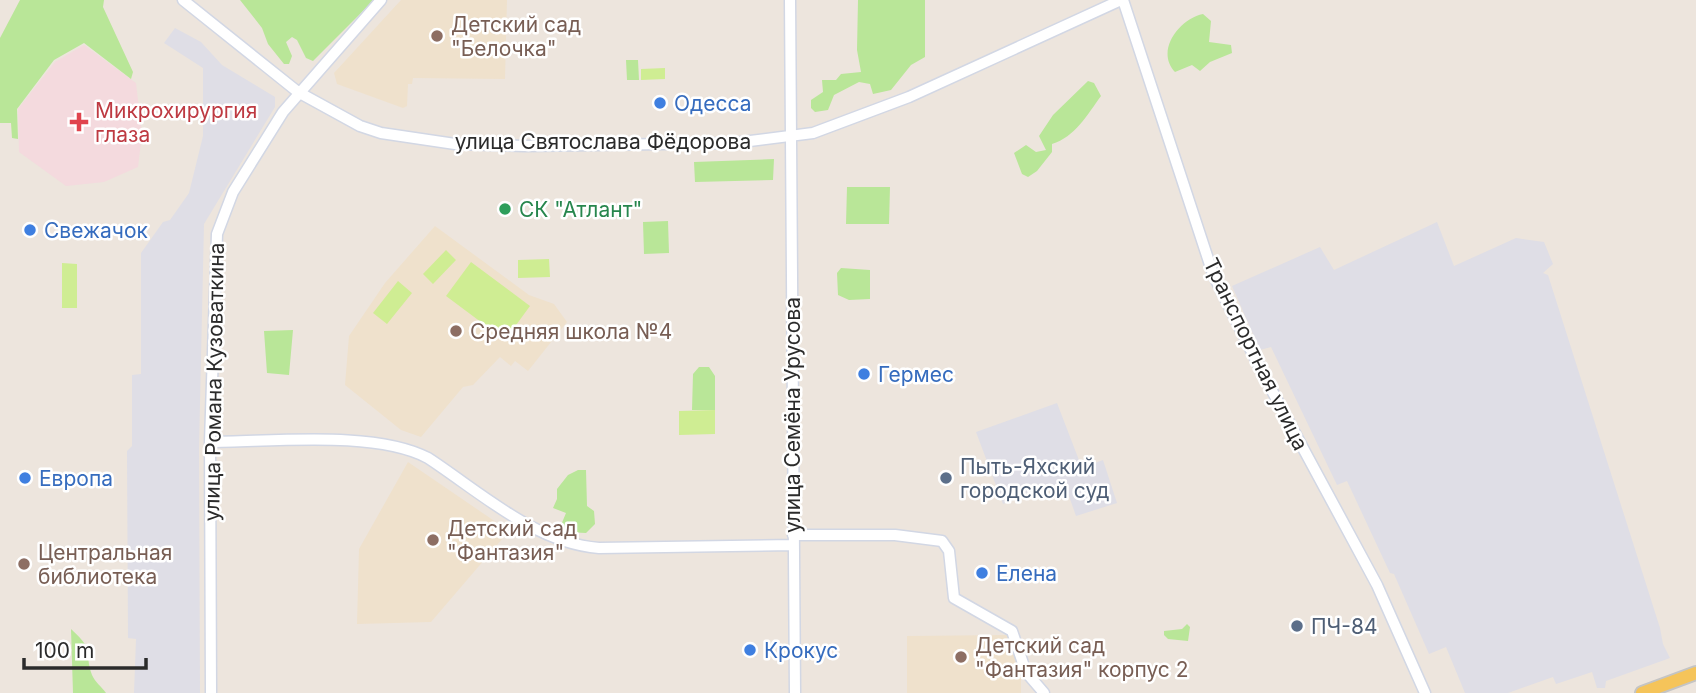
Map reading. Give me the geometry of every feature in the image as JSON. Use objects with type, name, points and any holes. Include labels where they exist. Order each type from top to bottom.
[{"type":"main road","points":[[1642,693],[1696,673]]},
{"type":"street","name":"улица Святослава Фёдорова","points":[[183,0],[199,4],[299,92],[360,126],[411,138],[455,144],[663,145],[734,143],[791,137],[855,120],[1122,0]]},
{"type":"street","name":"улица Романа Кузоваткина","points":[[211,693],[210,442],[214,257],[218,227],[241,178],[299,92],[381,0]]},
{"type":"street","points":[[790,0],[791,137]]},
{"type":"street","name":"Транспортная улица","points":[[1122,0],[1213,274],[1262,374],[1377,585],[1425,693]]},
{"type":"street","name":"улица Семёна Урусова","points":[[791,137],[795,693]]},
{"type":"street","points":[[210,442],[363,442],[408,449],[428,458],[538,530],[576,545],[599,548],[895,535],[942,541],[949,551],[954,598],[1012,631],[1027,672],[1044,693]]},
{"type":"shaded area","name":"Детский сад \"Белочка\"","points":[[401,0],[507,0],[505,79],[413,78],[412,84],[408,84],[407,106],[403,108],[337,84],[334,73]]},
{"type":"shaded area","points":[[175,28],[201,42],[222,65],[275,97],[275,107],[204,224],[199,449],[200,693],[134,693],[136,639],[128,638],[127,451],[132,446],[132,375],[141,374],[141,253],[163,222],[170,220],[189,193],[203,136],[203,68],[164,43]]},
{"type":"shaded area","name":"Микрохирургия глаза","points":[[84,45],[136,83],[142,134],[138,167],[104,182],[66,186],[19,152],[18,109],[55,62]]},
{"type":"shaded area","points":[[1437,222],[1454,266],[1516,238],[1544,242],[1553,264],[1543,273],[1548,275],[1663,644],[1670,658],[1606,681],[1605,688],[1597,688],[1592,672],[1556,684],[1553,677],[1508,693],[1465,693],[1446,647],[1429,654],[1394,574],[1390,573],[1347,481],[1337,485],[1271,347],[1260,350],[1232,286],[1320,247],[1334,270]]},
{"type":"shaded area","name":"Средняя школа №4","points":[[435,226],[529,295],[554,304],[567,322],[528,371],[515,361],[511,366],[500,357],[473,385],[463,387],[421,437],[401,430],[345,385],[349,336],[385,283]]},
{"type":"shaded area","points":[[1057,403],[1082,468],[1103,460],[1117,503],[1076,516],[1064,482],[1003,504],[976,432]]},
{"type":"shaded area","name":"Детский сад \"Фантазия\"","points":[[408,462],[509,531],[431,622],[357,624],[359,549]]},
{"type":"shaded area","name":"Детский сад \"Фантазия\" корпус 2","points":[[1008,635],[1021,678],[1021,693],[907,693],[907,636]]},
{"type":"green space","points":[[20,0],[104,0],[103,7],[133,72],[131,79],[84,43],[54,60],[17,109],[18,139],[12,138],[11,123],[0,123],[0,38]]},
{"type":"green space","points":[[240,0],[374,0],[313,61],[306,58],[297,40],[292,37],[286,42],[292,56],[289,64],[284,64],[268,44],[262,28]]},
{"type":"green space","points":[[858,0],[925,0],[925,57],[911,65],[891,90],[873,94],[870,84],[859,82],[834,95],[828,110],[815,112],[811,108],[811,100],[823,92],[822,80],[836,80],[841,74],[861,72],[857,50]]},
{"type":"green space","points":[[1203,14],[1211,21],[1209,42],[1231,45],[1232,53],[1210,62],[1200,71],[1192,65],[1175,72],[1169,64],[1168,55],[1172,37],[1186,22]]},
{"type":"green space","points":[[626,60],[638,60],[639,80],[627,80]]},
{"type":"green space","points":[[665,68],[665,79],[641,80],[641,69]]},
{"type":"green space","points":[[1088,81],[1094,83],[1101,96],[1074,131],[1052,144],[1052,152],[1037,171],[1028,177],[1022,174],[1014,153],[1026,145],[1036,152],[1046,150],[1039,136],[1053,115]]},
{"type":"green space","points":[[774,159],[773,180],[695,182],[694,162]]},
{"type":"green space","points":[[847,187],[890,187],[889,224],[846,224]]},
{"type":"green space","points":[[668,221],[669,253],[644,254],[643,222]]},
{"type":"green space","points":[[446,250],[456,260],[433,284],[423,274]]},
{"type":"green space","points":[[549,259],[550,277],[518,278],[518,260]]},
{"type":"green space","points":[[471,262],[530,306],[505,340],[446,296]]},
{"type":"green space","points":[[62,263],[77,264],[77,308],[62,308]]},
{"type":"green space","points":[[841,268],[870,270],[870,299],[849,300],[838,295],[837,273]]},
{"type":"green space","points":[[398,281],[412,293],[387,324],[373,313]]},
{"type":"green space","points":[[293,330],[289,375],[267,373],[264,331]]},
{"type":"green space","points":[[699,367],[709,367],[715,376],[715,410],[692,410],[693,374]]},
{"type":"green space","points":[[715,410],[715,434],[679,435],[679,411]]},
{"type":"green space","points":[[578,470],[586,470],[587,506],[594,511],[595,524],[586,533],[566,532],[561,525],[566,513],[553,508],[557,489],[568,475]]},
{"type":"green space","points":[[1187,624],[1190,627],[1188,641],[1168,639],[1164,635],[1164,631],[1182,629]]},
{"type":"green space","points":[[71,629],[87,647],[92,675],[106,693],[73,693]]},
{"type":"place","name":"Детский сад \"Белочка\"","points":[[437,36]]},
{"type":"place","name":"Одесса","points":[[660,103]]},
{"type":"place","name":"Микрохирургия глаза","points":[[79,122]]},
{"type":"place","name":"СК \"Атлант\"","points":[[505,209]]},
{"type":"place","name":"Свежачок","points":[[30,230]]},
{"type":"place","name":"Средняя школа №4","points":[[456,331]]},
{"type":"place","name":"Гермес","points":[[864,374]]},
{"type":"place","name":"Европа","points":[[25,478]]},
{"type":"place","name":"Пыть-Яхский городской суд","points":[[946,478]]},
{"type":"place","name":"Детский сад \"Фантазия\"","points":[[433,540]]},
{"type":"place","name":"Центральная библиотека","points":[[24,564]]},
{"type":"place","name":"Елена","points":[[982,573]]},
{"type":"place","name":"ПЧ-84","points":[[1297,626]]},
{"type":"place","name":"Крокус","points":[[750,650]]},
{"type":"place","name":"Детский сад \"Фантазия\" корпус 2","points":[[961,657]]}]
